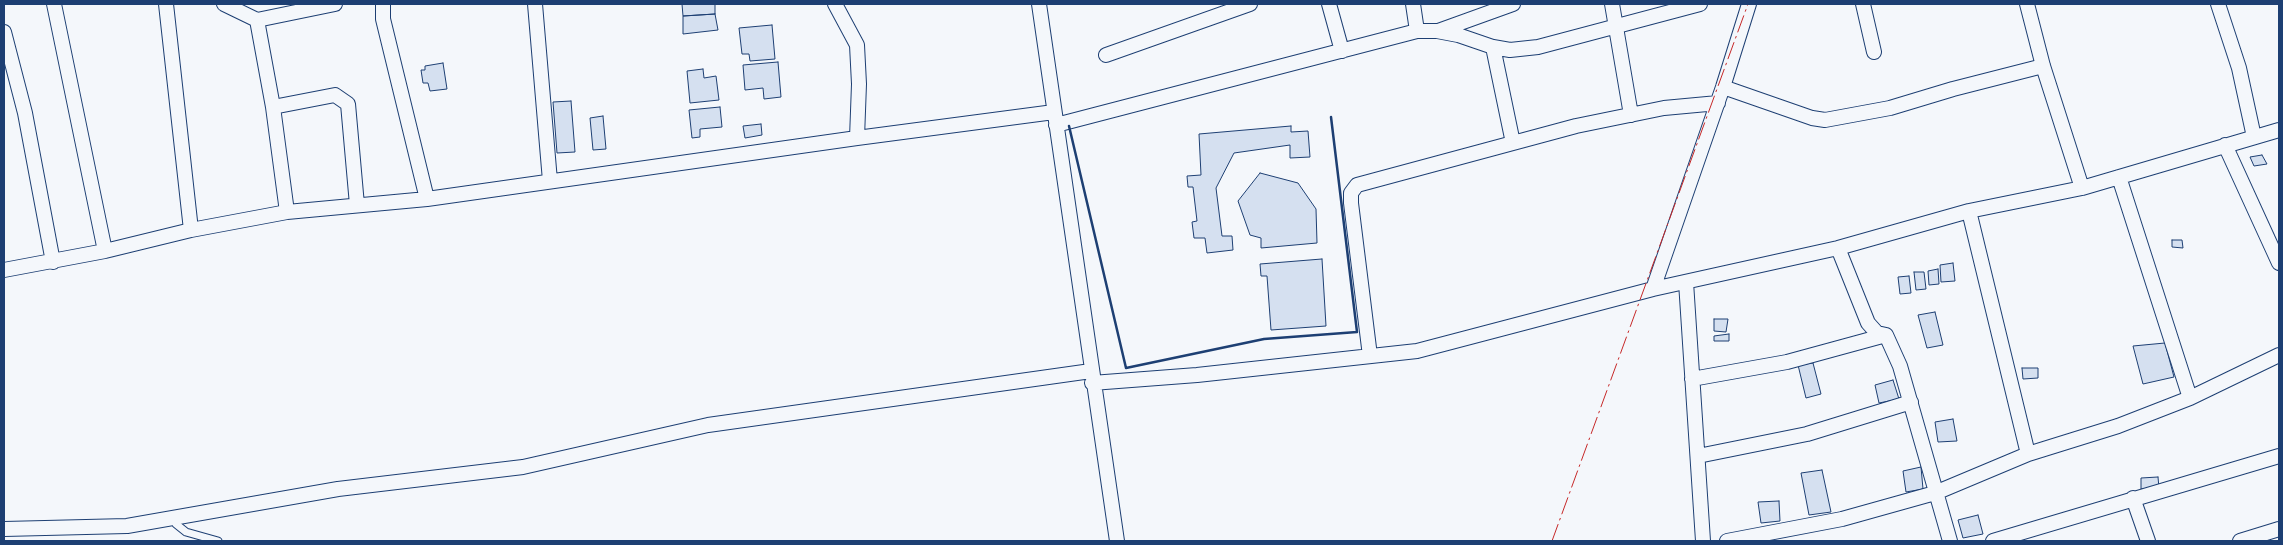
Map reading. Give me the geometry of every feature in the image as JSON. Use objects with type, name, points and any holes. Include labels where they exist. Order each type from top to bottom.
[{"type":"street","points":[[54,4],[105,251]]},
{"type":"street","points":[[166,4],[191,230]]},
{"type":"street","points":[[224,4],[257,20],[335,4]]},
{"type":"street","points":[[383,4],[383,19],[427,199]]},
{"type":"street","points":[[535,4],[550,181]]},
{"type":"street","points":[[835,4],[856,45],[859,84],[858,138]]},
{"type":"street","points":[[1039,4],[1117,541]]},
{"type":"street","points":[[1106,55],[1250,4]]},
{"type":"street","points":[[1329,4],[1342,51]]},
{"type":"street","points":[[1413,4],[1417,32]]},
{"type":"street","points":[[1437,31],[1513,4]]},
{"type":"street","points":[[1612,4],[1631,115]]},
{"type":"street","points":[[4,270],[53,262],[191,230],[287,212],[427,199],[858,138],[1055,119],[1417,32],[1437,31],[1458,35],[1493,47],[1510,50],[1538,47],[1700,4]]},
{"type":"street","points":[[1653,289],[1724,87],[1749,4]]},
{"type":"street","points":[[1863,4],[1874,52]]},
{"type":"street","points":[[2027,4],[2043,66],[2082,188]]},
{"type":"street","points":[[2218,4],[2239,68],[2254,137]]},
{"type":"street","points":[[257,20],[273,107],[287,212]]},
{"type":"street","points":[[4,32],[25,113],[53,262]]},
{"type":"street","points":[[1493,47],[1512,143]]},
{"type":"street","points":[[1724,87],[1812,118],[1825,120],[1890,108],[1953,89],[2043,66]]},
{"type":"street","points":[[273,107],[336,94],[348,104],[357,206]]},
{"type":"street","points":[[1370,356],[1351,193],[1357,185],[1576,126],[1664,108],[1718,103]]},
{"type":"street","points":[[4,529],[127,526],[338,489],[523,467],[708,425],[1092,377],[1197,375],[1417,351],[1653,289],[1838,248],[1969,211],[2082,188],[2183,160],[2279,130]]},
{"type":"street","points":[[2225,146],[2279,263]]},
{"type":"street","points":[[2119,177],[2190,398]]},
{"type":"street","points":[[1969,211],[2028,454]]},
{"type":"street","points":[[1838,248],[1868,323],[1877,333],[1886,335]]},
{"type":"street","points":[[1686,282],[1703,541]]},
{"type":"street","points":[[1692,379],[1787,362],[1886,335]]},
{"type":"street","points":[[1886,335],[1900,366],[1950,541]]},
{"type":"street","points":[[1727,541],[1842,519],[1935,492],[2028,454],[2118,426],[2190,398],[2279,354]]},
{"type":"street","points":[[1698,456],[1807,434],[1911,402]]},
{"type":"street","points":[[1993,541],[2279,456]]},
{"type":"street","points":[[2133,498],[2148,541]]},
{"type":"street","points":[[2240,541],[2279,529]]},
{"type":"lane","points":[[173,518],[176,524],[186,532],[218,541]]},
{"type":"building","points":[[682,4],[715,4],[715,14],[683,16]]},
{"type":"building","points":[[715,14],[718,30],[683,34],[683,16]]},
{"type":"building","points":[[772,25],[775,59],[750,61],[749,54],[742,54],[739,28]]},
{"type":"building","points":[[778,62],[781,97],[764,99],[763,88],[745,90],[743,65]]},
{"type":"building","points":[[443,63],[447,89],[430,91],[428,83],[423,83],[421,70],[425,70],[425,66]]},
{"type":"building","points":[[703,69],[704,78],[716,76],[719,100],[690,103],[687,71]]},
{"type":"building","points":[[571,101],[575,152],[557,153],[553,102]]},
{"type":"building","points":[[720,107],[722,127],[700,129],[700,137],[692,138],[689,110]]},
{"type":"building","points":[[603,116],[606,149],[593,150],[590,118]]},
{"type":"building","points":[[761,124],[762,135],[745,138],[743,126]]},
{"type":"building","points":[[1291,126],[1291,132],[1308,131],[1310,157],[1290,158],[1290,145],[1234,153],[1216,188],[1222,236],[1232,236],[1233,250],[1207,253],[1205,238],[1194,238],[1192,222],[1197,221],[1193,187],[1188,187],[1187,176],[1201,175],[1199,134]]},
{"type":"building","points":[[2262,155],[2267,164],[2254,166],[2250,157]]},
{"type":"building","points":[[1260,173],[1298,183],[1316,209],[1317,243],[1261,248],[1261,238],[1250,235],[1238,201]]},
{"type":"building","points":[[2172,240],[2182,240],[2183,248],[2172,247]]},
{"type":"building","points":[[1322,259],[1326,326],[1271,330],[1267,276],[1261,276],[1260,264]]},
{"type":"building","points":[[1953,263],[1955,281],[1941,282],[1940,265]]},
{"type":"building","points":[[1938,269],[1939,284],[1929,285],[1928,271]]},
{"type":"building","points":[[1914,272],[1924,272],[1926,289],[1916,290]]},
{"type":"building","points":[[1909,276],[1911,293],[1900,294],[1898,277]]},
{"type":"building","points":[[1935,312],[1943,345],[1927,348],[1918,315]]},
{"type":"building","points":[[1714,319],[1728,319],[1726,332],[1714,331]]},
{"type":"building","points":[[1729,334],[1729,341],[1714,341],[1714,336]]},
{"type":"building","points":[[2165,343],[2174,377],[2143,384],[2133,346]]},
{"type":"building","points":[[1813,363],[1821,394],[1806,398],[1798,365]]},
{"type":"building","points":[[2022,368],[2038,368],[2038,378],[2023,379]]},
{"type":"building","points":[[1893,380],[1899,399],[1879,403],[1875,385]]},
{"type":"building","points":[[1953,419],[1957,441],[1938,442],[1935,422]]},
{"type":"building","points":[[1921,467],[1923,489],[1906,492],[1903,471]]},
{"type":"building","points":[[1822,470],[1831,512],[1809,515],[1801,473]]},
{"type":"building","points":[[2158,477],[2159,488],[2141,489],[2141,478]]},
{"type":"building","points":[[1779,501],[1780,521],[1761,523],[1758,502]]},
{"type":"building","points":[[1978,515],[1983,534],[1963,538],[1958,520]]},
{"type":"wall","points":[[1069,126],[1126,368],[1264,339],[1357,332],[1331,117]]},
{"type":"power","points":[[1552,541],[1748,4]]}]
